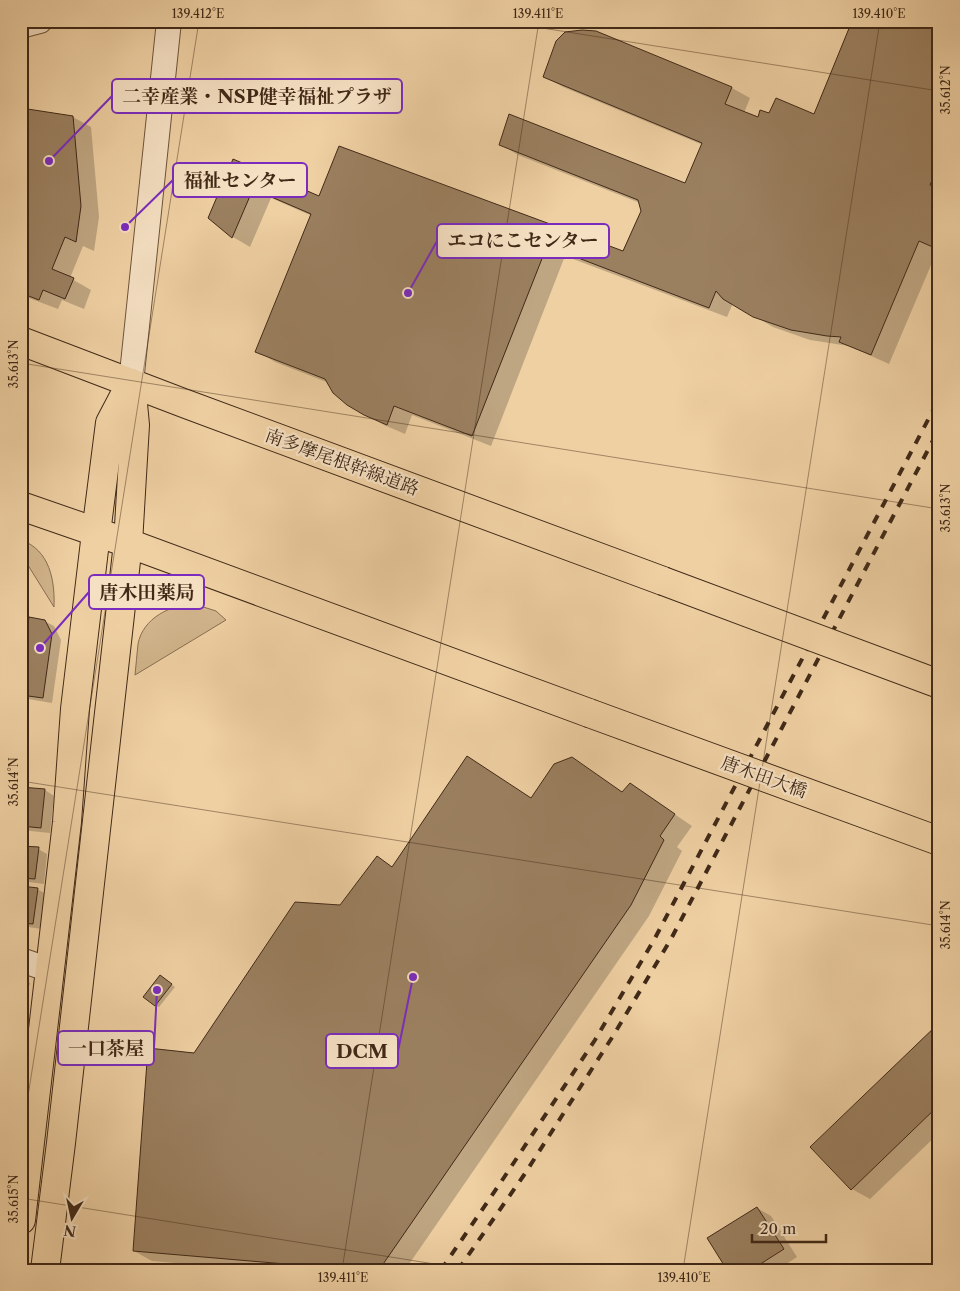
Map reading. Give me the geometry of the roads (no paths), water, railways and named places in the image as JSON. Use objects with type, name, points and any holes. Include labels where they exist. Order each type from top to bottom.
[{"type":"main road","name":"南多摩尾根幹線道路","points":[[21,341],[939,684]]},
{"type":"main road","points":[[21,1220],[28,1100],[50,970],[67,822],[75,709],[110,423],[131,383]]},
{"type":"main road","points":[[45,1270],[128,543],[135,425],[131,383]]},
{"type":"main road","points":[[21,506],[128,543]]},
{"type":"main road","name":"唐木田大橋","points":[[128,543],[939,841]]},
{"type":"street","points":[[21,26],[40,21]]},
{"type":"street","points":[[131,383],[169,21]]},
{"type":"street","points":[[21,960],[50,970]]},
{"type":"railway","points":[[441,1270],[595,1040],[654,940],[939,399]]},
{"type":"railway","points":[[458,1270],[524,1175],[613,1036],[671,939],[939,429]]},
{"type":"place","name":"二幸産業・NSP健幸福祉プラザ","points":[[49,161]]},
{"type":"place","name":"福祉センター","points":[[125,227]]},
{"type":"place","name":"エコにこセンター","points":[[408,293]]},
{"type":"place","name":"唐木田薬局","points":[[40,648]]},
{"type":"place","name":"DCM","points":[[413,977]]},
{"type":"place","name":"一口茶屋","points":[[157,990]]}]
